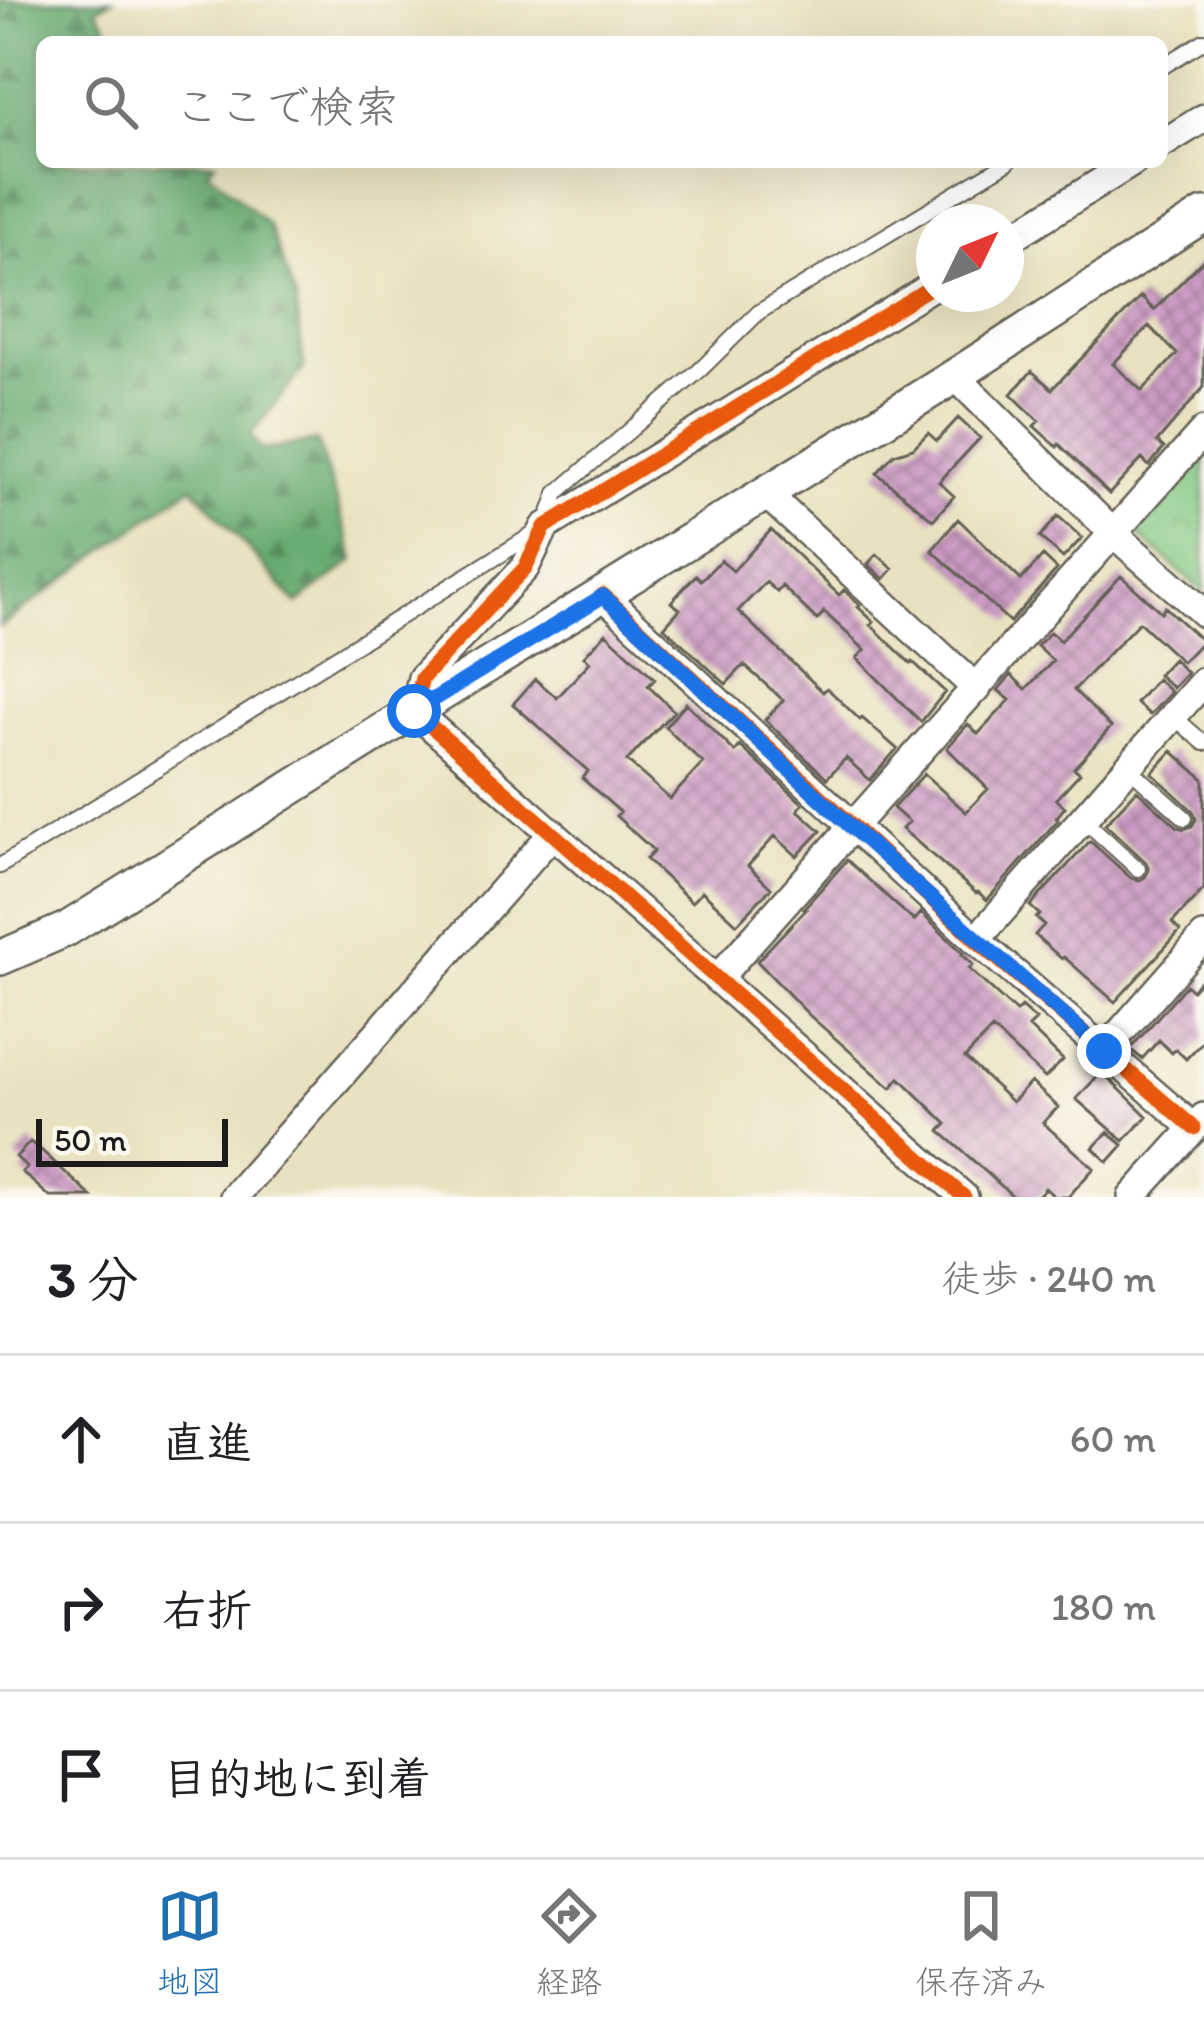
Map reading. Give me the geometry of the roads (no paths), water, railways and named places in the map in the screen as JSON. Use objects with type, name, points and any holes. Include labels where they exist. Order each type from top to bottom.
[{"type":"street","points":[[1168,140],[1204,118]]},
{"type":"street","points":[[1024,230],[1122,168]]},
{"type":"street","points":[[0,958],[68,929],[955,376],[1204,215]]},
{"type":"street","points":[[414,711],[422,679],[525,568],[545,527],[916,297]]},
{"type":"street","points":[[955,376],[1114,533],[1204,613]]},
{"type":"street","points":[[717,979],[1204,431]]},
{"type":"street","points":[[765,493],[977,689]]},
{"type":"street","points":[[603,596],[976,940],[1104,1051],[1199,1123],[1132,1197]]},
{"type":"street","points":[[976,940],[1204,681]]},
{"type":"street","points":[[414,711],[962,1196]]},
{"type":"street","points":[[234,1197],[554,833]]},
{"type":"street","points":[[1104,1051],[1204,937]]},
{"type":"lane","points":[[1168,63],[1204,41]]},
{"type":"lane","points":[[0,866],[545,527],[557,493],[759,313],[998,168]]},
{"type":"lane","points":[[1173,716],[1204,743]]},
{"type":"lane","points":[[1128,767],[1185,818]]},
{"type":"lane","points":[[1083,819],[1138,869]]}]
